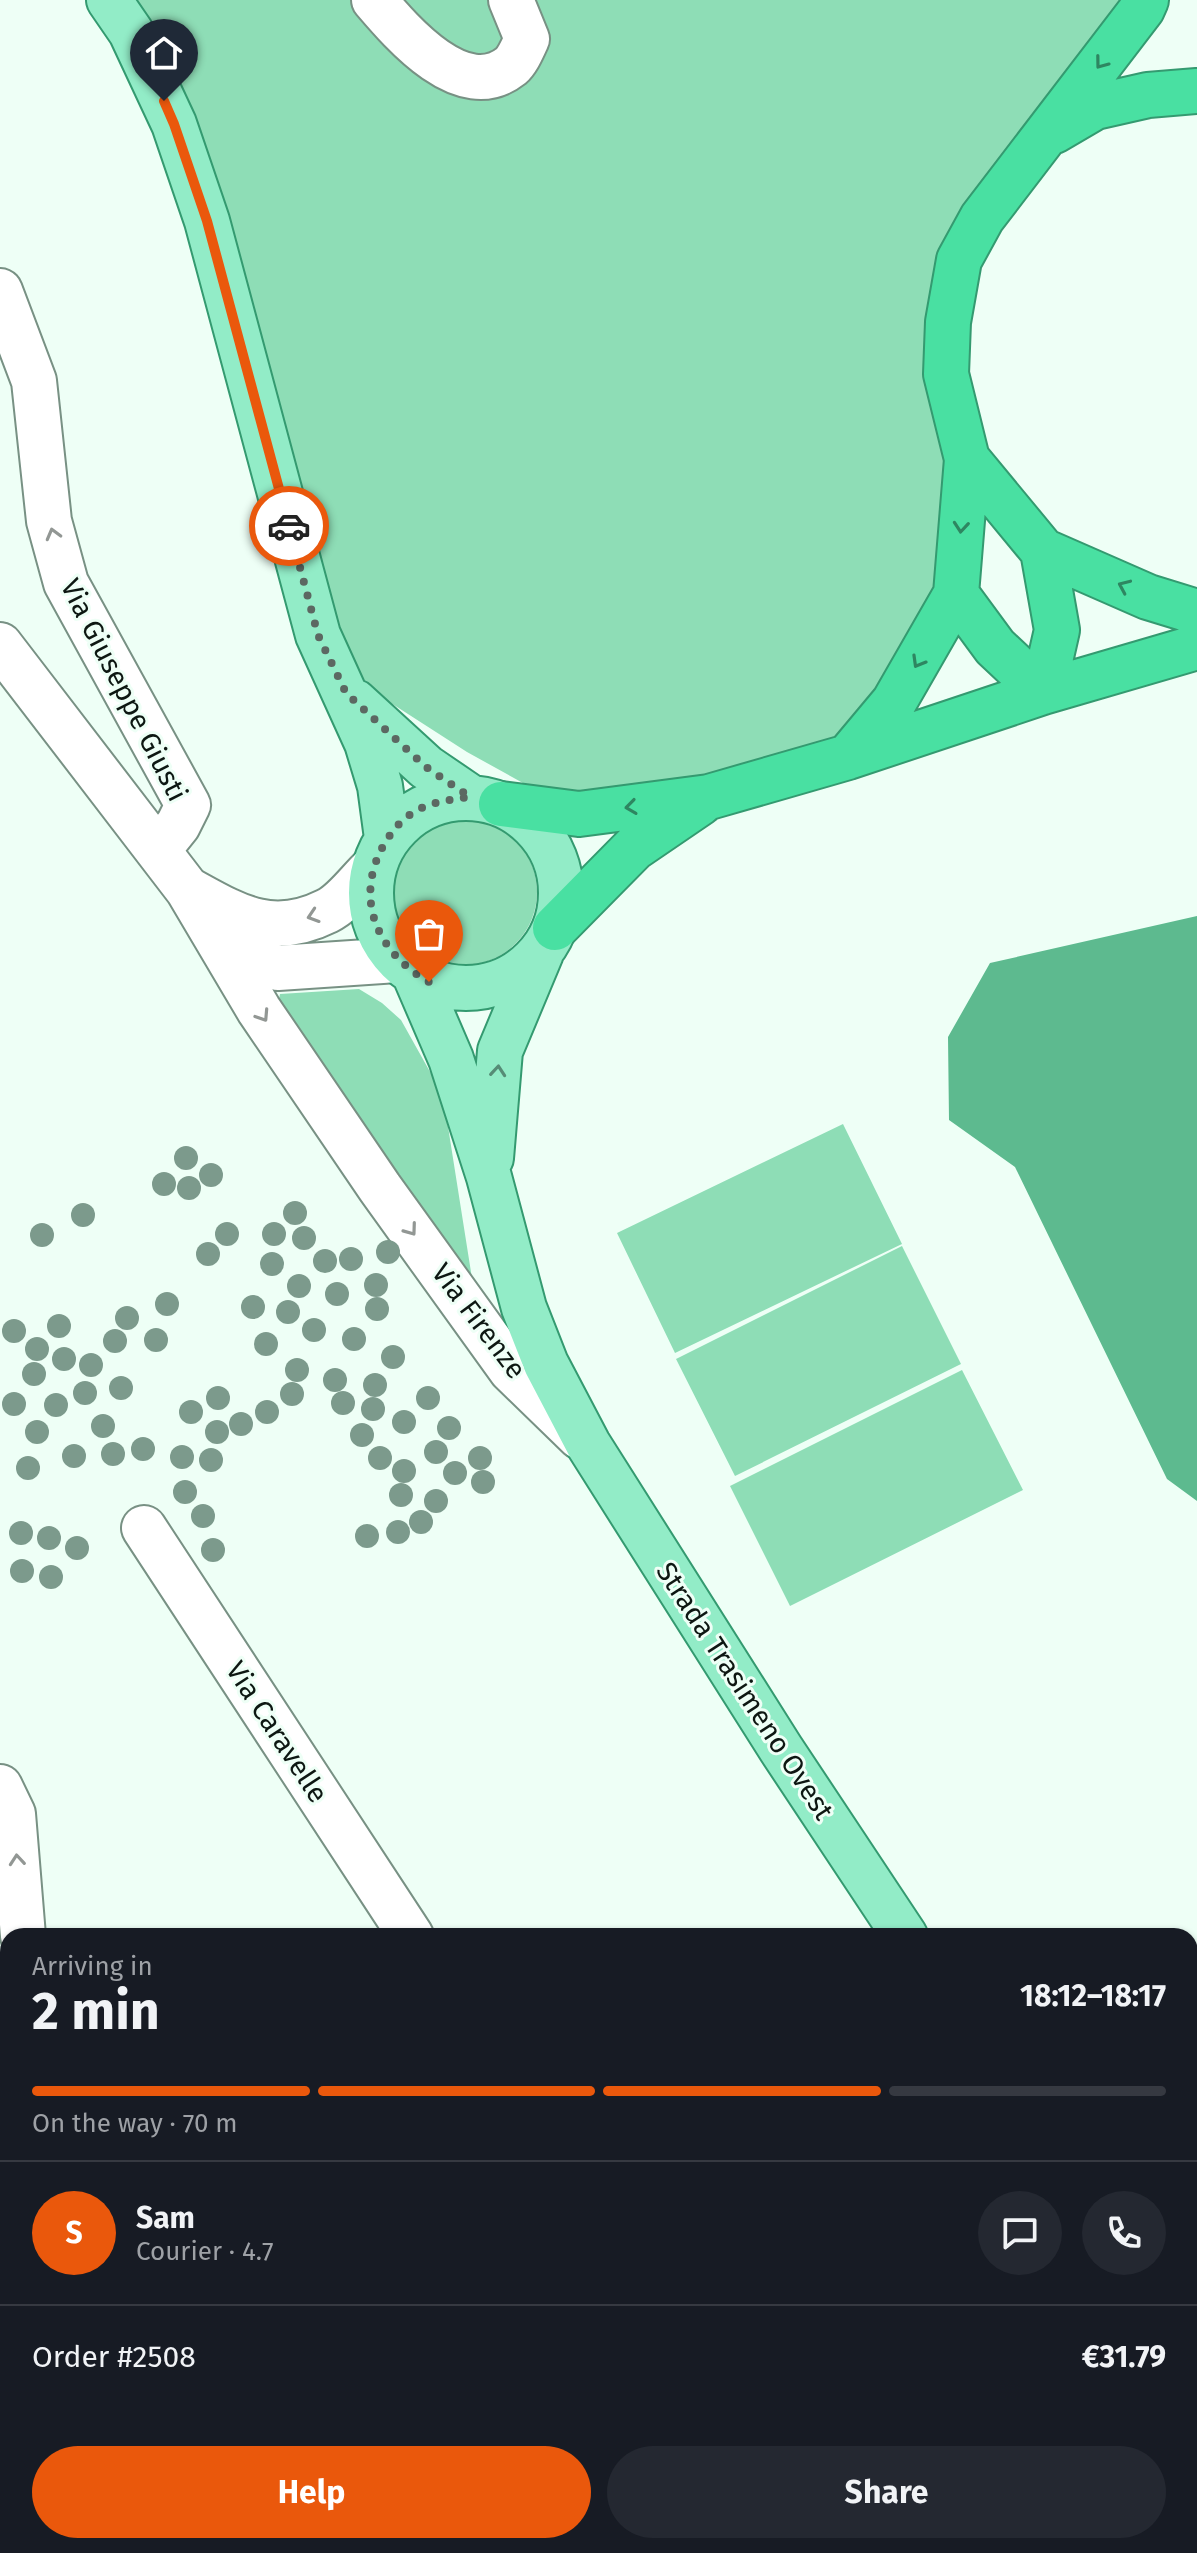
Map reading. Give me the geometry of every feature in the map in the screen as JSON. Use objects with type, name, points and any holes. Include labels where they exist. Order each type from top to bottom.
[{"type":"highway","points":[[848,757],[894,702],[956,594],[967,459],[946,374],[948,322],[959,260],[982,218],[1146,0]]},
{"type":"highway","points":[[1045,136],[1095,107],[1148,95],[1197,91]]},
{"type":"highway","points":[[967,459],[1043,551],[1148,597],[1197,612]]},
{"type":"highway","points":[[1043,551],[1057,630],[1043,692]]},
{"type":"highway","points":[[956,594],[995,647],[1043,692]]},
{"type":"highway","points":[[485,800],[579,814],[709,797],[848,757],[1043,692],[1197,647]]},
{"type":"highway","points":[[548,941],[634,848],[709,797]]},
{"type":"main road","points":[[109,0],[131,32],[174,124],[207,221],[318,635],[367,743],[380,786],[380,853],[370,900],[378,932],[405,967],[429,982],[481,988],[514,976],[548,941],[560,910],[562,891],[554,855],[532,824],[426,767],[346,693]]},
{"type":"main road","points":[[380,853],[409,815],[438,801],[485,800]]},
{"type":"main road","name":"Via Firenze","points":[[489,1177],[500,1051],[548,941]]},
{"type":"main road","name":"Via Firenze","points":[[405,967],[451,1059],[489,1177],[524,1308],[546,1364],[588,1444]]},
{"type":"main road","name":"Strada Trasimeno Ovest","points":[[588,1444],[781,1749],[900,1928]]},
{"type":"street","points":[[374,0],[402,32],[451,71],[485,79],[513,65],[527,39],[511,0]]},
{"type":"street","name":"Via Giuseppe Giusti","points":[[0,291],[34,381],[49,521],[66,583],[188,805],[178,825],[158,850]]},
{"type":"street","name":"Via Firenze","points":[[0,645],[188,890],[276,1035],[380,1188],[511,1370],[588,1444]]},
{"type":"street","points":[[188,890],[242,919],[282,926],[329,911],[380,853]]},
{"type":"street","points":[[224,949],[278,968],[405,967]]},
{"type":"street","name":"Via Caravelle","points":[[144,1528],[406,1928]]},
{"type":"street","points":[[0,1787],[13,1814],[22,1928]]},
{"type":"shaded area","points":[[109,0],[1141,0],[959,260],[956,594],[848,757],[579,814],[467,752],[380,696],[318,635],[207,221]]},
{"type":"shaded area","points":[[464,819],[492,825],[516,840],[531,864],[537,892],[531,920],[516,944],[492,959],[464,965],[436,959],[412,944],[397,920],[391,892],[397,864],[412,840],[436,825]]},
{"type":"shaded area","points":[[1197,916],[1197,1501],[1167,1479],[1015,1167],[949,1120],[948,1037],[990,963]]},
{"type":"shaded area","points":[[359,989],[401,1020],[443,1095],[474,1291],[277,1009],[280,994]]},
{"type":"shaded area","points":[[843,1124],[902,1244],[675,1353],[617,1233]]},
{"type":"shaded area","points":[[902,1246],[961,1364],[735,1476],[676,1359]]},
{"type":"shaded area","points":[[962,1370],[1023,1490],[790,1606],[730,1486]]},
{"type":"way so far","points":[[289,526],[318,635],[346,693],[426,767],[470,797],[438,801],[409,815],[387,838],[373,868],[370,900],[378,932],[397,960],[429,982]]},
{"type":"route","points":[[164,101],[207,221],[289,526]]}]
